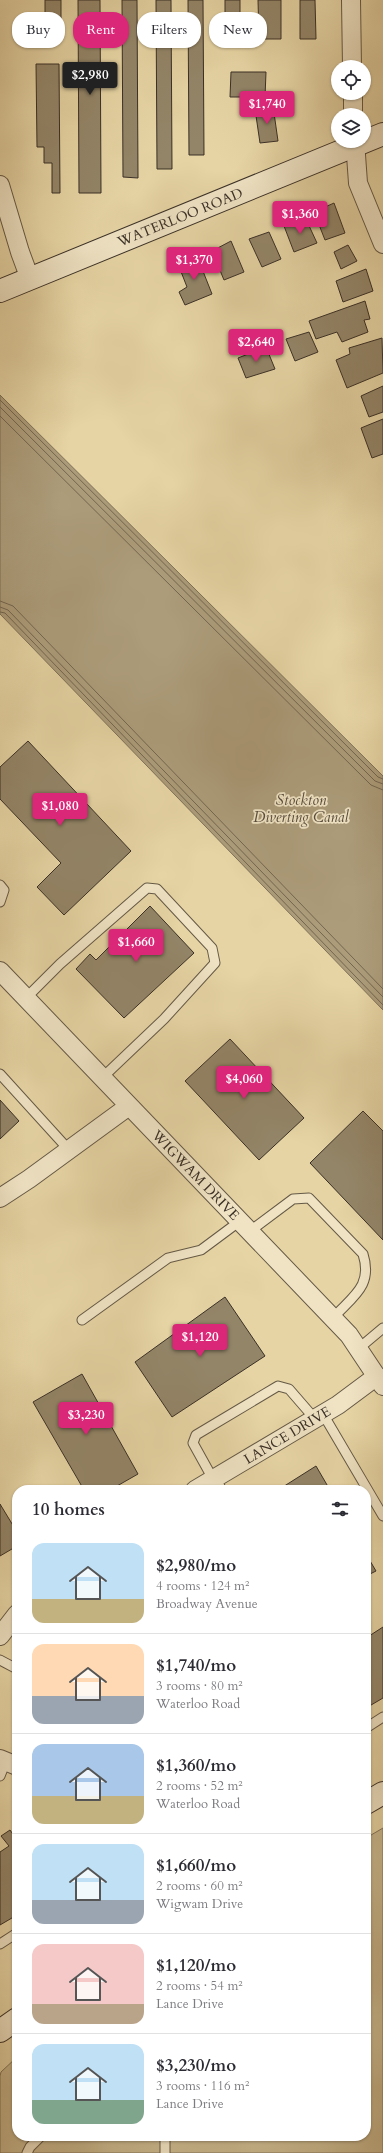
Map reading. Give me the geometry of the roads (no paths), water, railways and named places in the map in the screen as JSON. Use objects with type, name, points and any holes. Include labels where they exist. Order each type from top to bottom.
[{"type":"main road","name":"WATERLOO ROAD","points":[[371,138],[383,134]]},
{"type":"main road","name":"WATERLOO ROAD","points":[[0,291],[343,148]]},
{"type":"main road","points":[[371,1800],[383,1793]]},
{"type":"main road","points":[[0,2031],[12,2023]]},
{"type":"street","points":[[351,0],[352,60]]},
{"type":"street","points":[[355,148],[358,183],[383,244]]},
{"type":"street","points":[[0,185],[20,252],[30,279]]},
{"type":"street","name":"WIGWAM DRIVE","points":[[0,971],[349,1335],[380,1381]]},
{"type":"street","points":[[0,1198],[130,1106]]},
{"type":"street","name":"LANCE DRIVE","points":[[217,1483],[319,1416],[380,1381]]},
{"type":"street","points":[[0,1636],[12,1620]]},
{"type":"lane","points":[[0,885],[4,890],[0,902]]},
{"type":"lane","points":[[26,998],[60,964],[147,888],[157,889],[212,948],[215,963],[164,1019],[102,1078]]},
{"type":"lane","points":[[0,1074],[69,1150]]},
{"type":"lane","points":[[82,1320],[168,1258],[201,1250],[293,1199],[309,1198],[363,1254],[366,1265],[364,1285],[333,1318]]},
{"type":"lane","points":[[358,1349],[383,1328]]},
{"type":"lane","points":[[217,1483],[193,1443],[196,1435],[278,1386],[289,1389],[319,1416],[363,1485]]},
{"type":"lane","points":[[371,1497],[383,1516]]},
{"type":"lane","points":[[0,1660],[12,1666]]},
{"type":"lane","points":[[371,1725],[383,1717]]},
{"type":"lane","points":[[0,1944],[12,1936]]},
{"type":"lane","points":[[27,2153],[30,2147],[37,2141]]},
{"type":"lane","points":[[165,2141],[165,2153]]},
{"type":"water","name":"Stockton Diverting Canal","points":[[0,395],[383,776],[383,1010],[0,614]]}]
